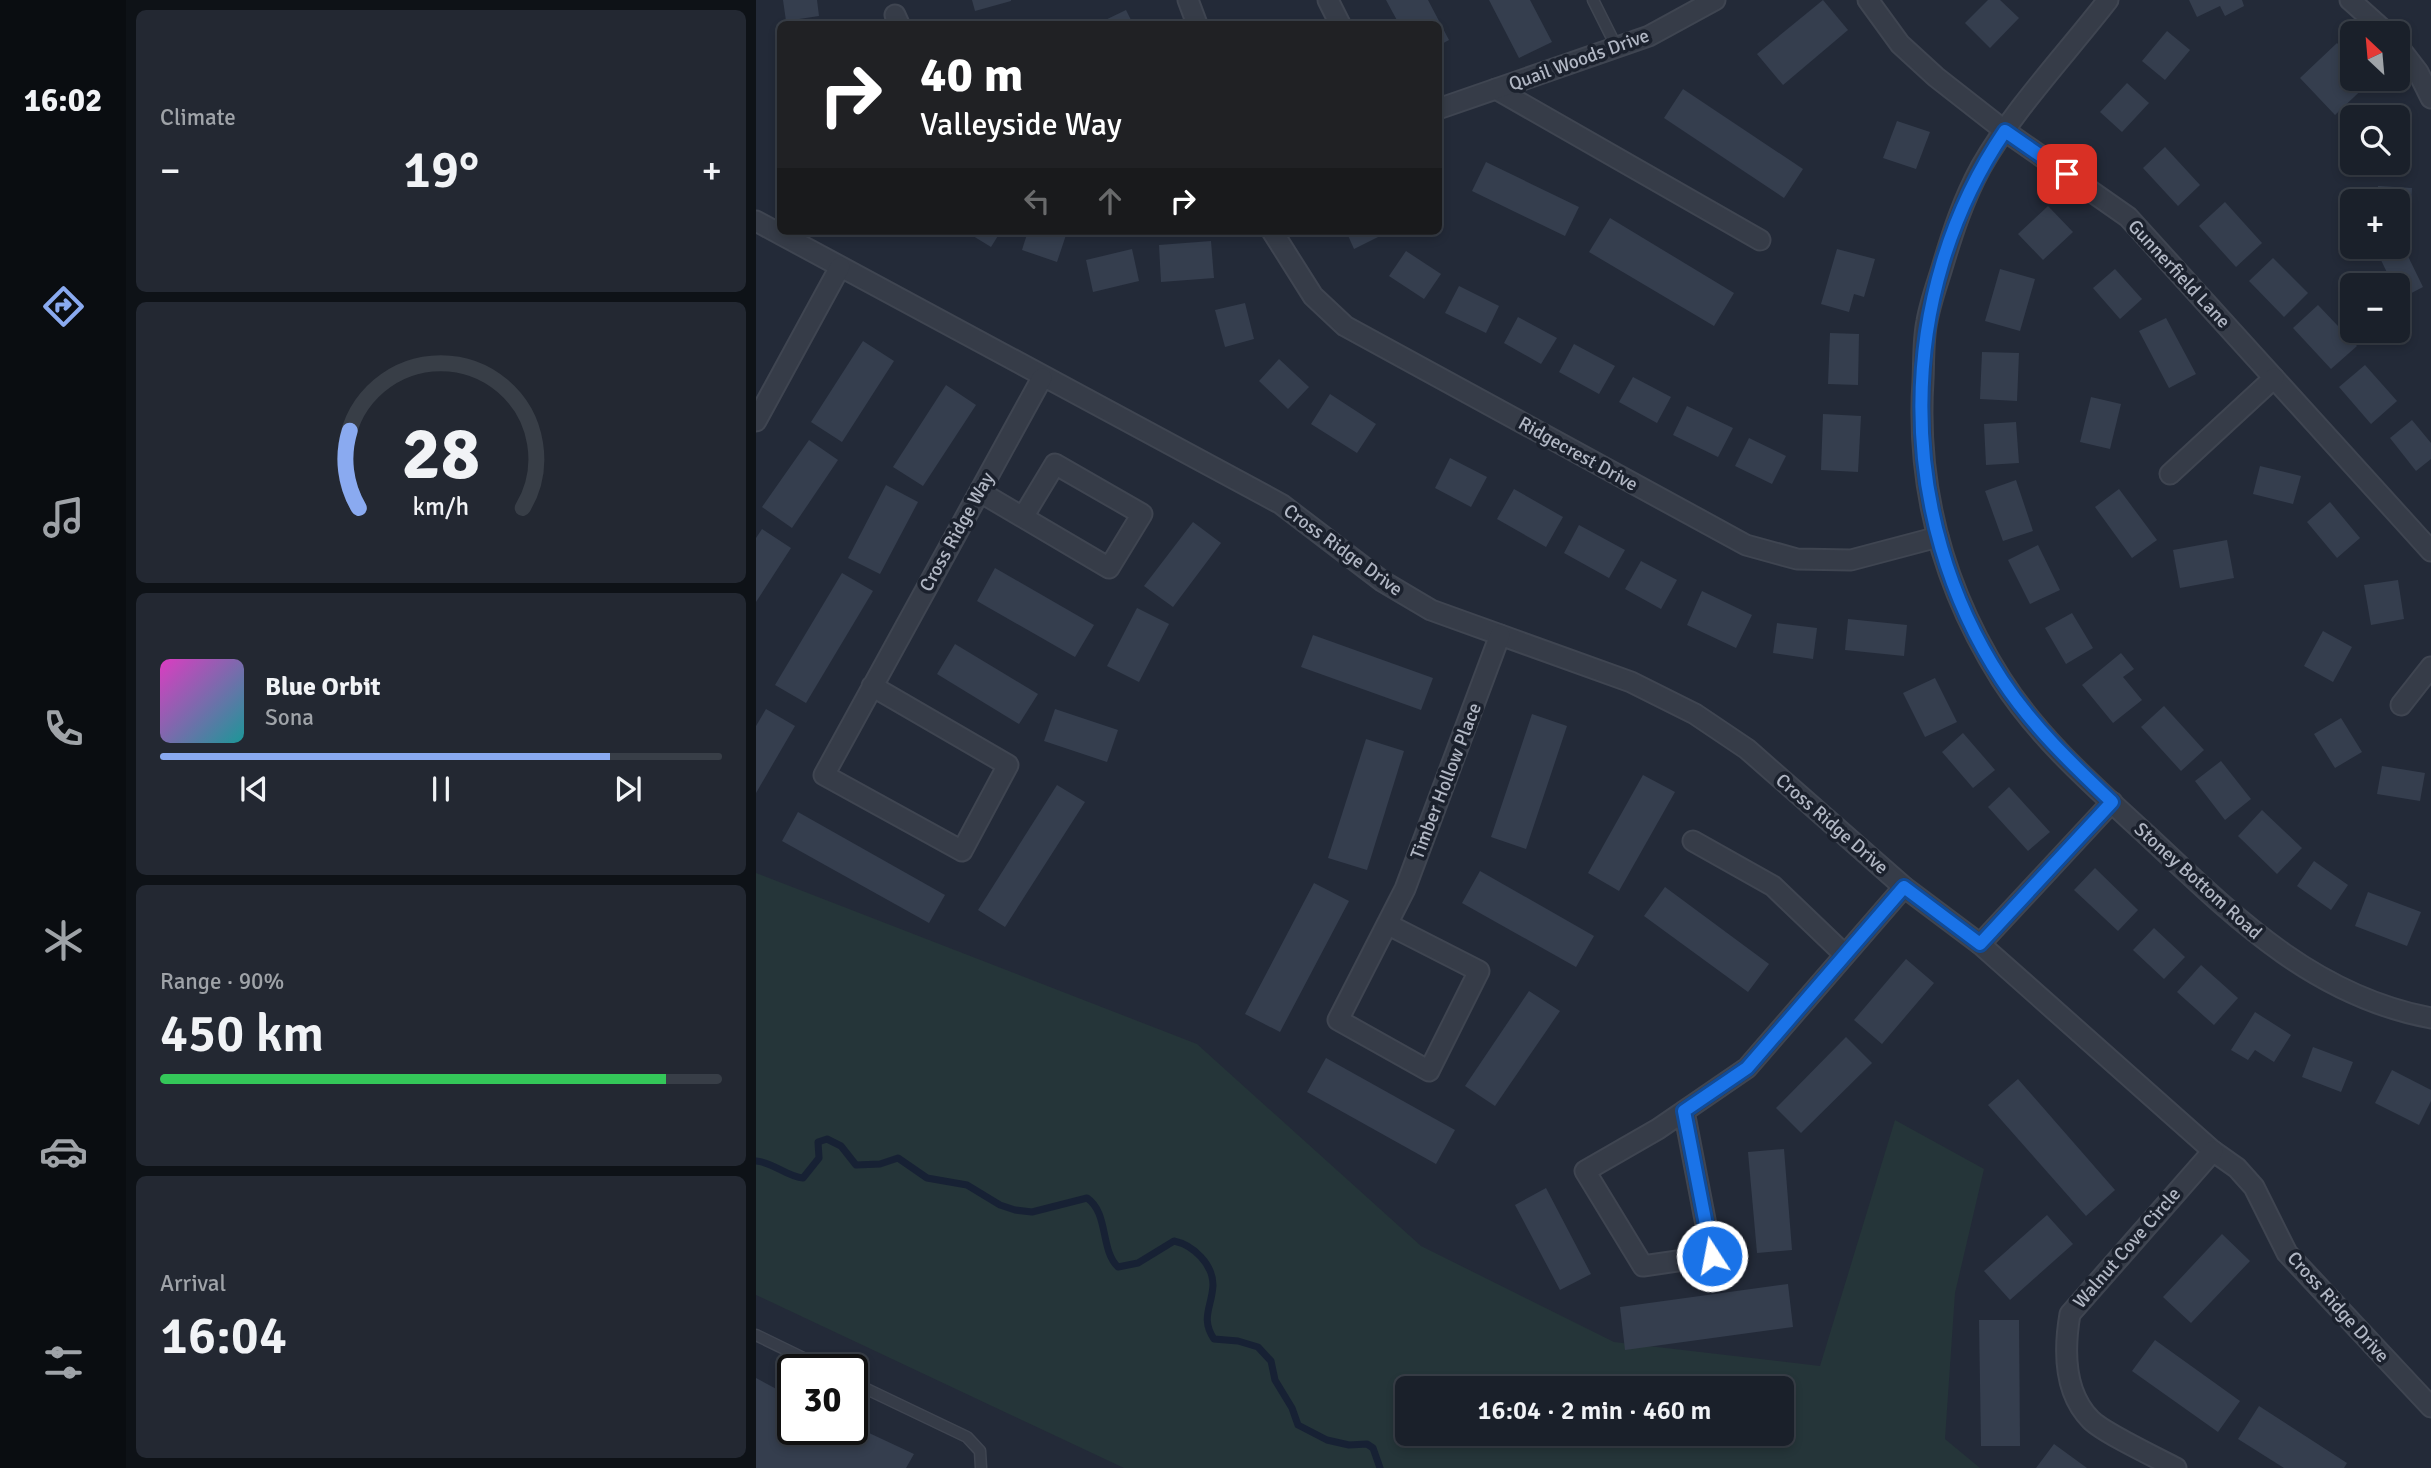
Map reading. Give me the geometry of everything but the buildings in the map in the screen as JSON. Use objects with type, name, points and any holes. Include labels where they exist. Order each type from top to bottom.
[{"type":"street","points":[[1188,0],[1196,21]]},
{"type":"street","points":[[1328,0],[1338,21]]},
{"type":"street","name":"Quail Woods Drive","points":[[1442,108],[1649,36],[1715,0]]},
{"type":"street","name":"Gunnerfield Lane","points":[[1868,0],[1900,44],[2005,131],[2128,217],[2431,551]]},
{"type":"street","name":"Stoney Bottom Road","points":[[2108,0],[2005,131],[1982,166],[1957,216],[1926,324],[1920,430],[1925,486],[1938,537],[1962,609],[2002,680],[2045,738],[2242,924],[2304,969],[2394,1011],[2431,1018]]},
{"type":"street","points":[[2350,0],[2374,21]]},
{"type":"street","points":[[2410,62],[2431,98]]},
{"type":"street","points":[[1496,89],[1760,240]]},
{"type":"street","name":"Cross Ridge Drive","points":[[756,221],[777,232]]},
{"type":"street","name":"Cross Ridge Drive","points":[[782,235],[1042,378],[1281,504],[1382,581],[1431,610],[1631,681],[1695,714],[1747,749],[1904,887],[1980,944],[2213,1151],[2237,1168],[2254,1187],[2287,1253],[2431,1407]]},
{"type":"street","name":"Ridgecrest Drive","points":[[1275,235],[1313,296],[1345,326],[1746,545],[1797,559],[1851,560],[1938,537]]},
{"type":"street","points":[[756,421],[840,267]]},
{"type":"street","name":"Cross Ridge Way","points":[[872,686],[1008,765],[962,851],[824,775],[872,686],[1042,378]]},
{"type":"street","points":[[2170,474],[2274,378]]},
{"type":"street","points":[[980,492],[1110,568],[1142,514],[1055,464],[1023,517]]},
{"type":"street","name":"Timber Hollow Place","points":[[1387,924],[1479,971],[1429,1071],[1338,1020],[1387,924],[1405,889],[1500,635]]},
{"type":"street","points":[[2401,705],[2431,667]]},
{"type":"street","points":[[1980,944],[2112,802]]},
{"type":"street","points":[[1693,841],[1773,886],[1844,954]]},
{"type":"street","points":[[1684,1111],[1712,1256],[1643,1266],[1585,1171],[1684,1111],[1747,1068],[1904,887]]},
{"type":"street","name":"Walnut Cove Circle","points":[[2176,1468],[2091,1421],[2071,1386],[2065,1346],[2070,1314],[2213,1151]]},
{"type":"lane","points":[[1593,0],[1617,48]]},
{"type":"lane","points":[[756,1335],[795,1354]]},
{"type":"lane","points":[[868,1390],[967,1437],[980,1451],[981,1468]]},
{"type":"shaded area","points":[[756,873],[1197,1044],[1421,1246],[1614,1342],[1820,1366],[1895,1120],[1984,1169],[1955,1293],[1945,1439],[1980,1468],[1124,1468],[756,1295]]},
{"type":"waterway","points":[[756,1161],[803,1178],[819,1158],[818,1142],[827,1139],[841,1146],[856,1165],[880,1164],[898,1158],[927,1178],[967,1185],[1000,1205],[1015,1210],[1032,1212],[1087,1198],[1099,1213],[1112,1260],[1118,1267],[1138,1263],[1174,1241],[1181,1243],[1195,1251],[1210,1270],[1213,1285],[1207,1318],[1214,1339],[1238,1341],[1258,1347],[1271,1361],[1275,1380],[1292,1408],[1298,1425],[1327,1440],[1349,1445],[1367,1444],[1373,1448],[1380,1468]]},
{"type":"route","points":[[1712,1256],[1684,1111],[1747,1068],[1904,887],[1980,944],[2112,802],[2045,738],[2002,680],[1962,609],[1938,537],[1925,486],[1920,430],[1926,324],[1957,216],[1982,166],[2005,131],[2067,174]]}]
